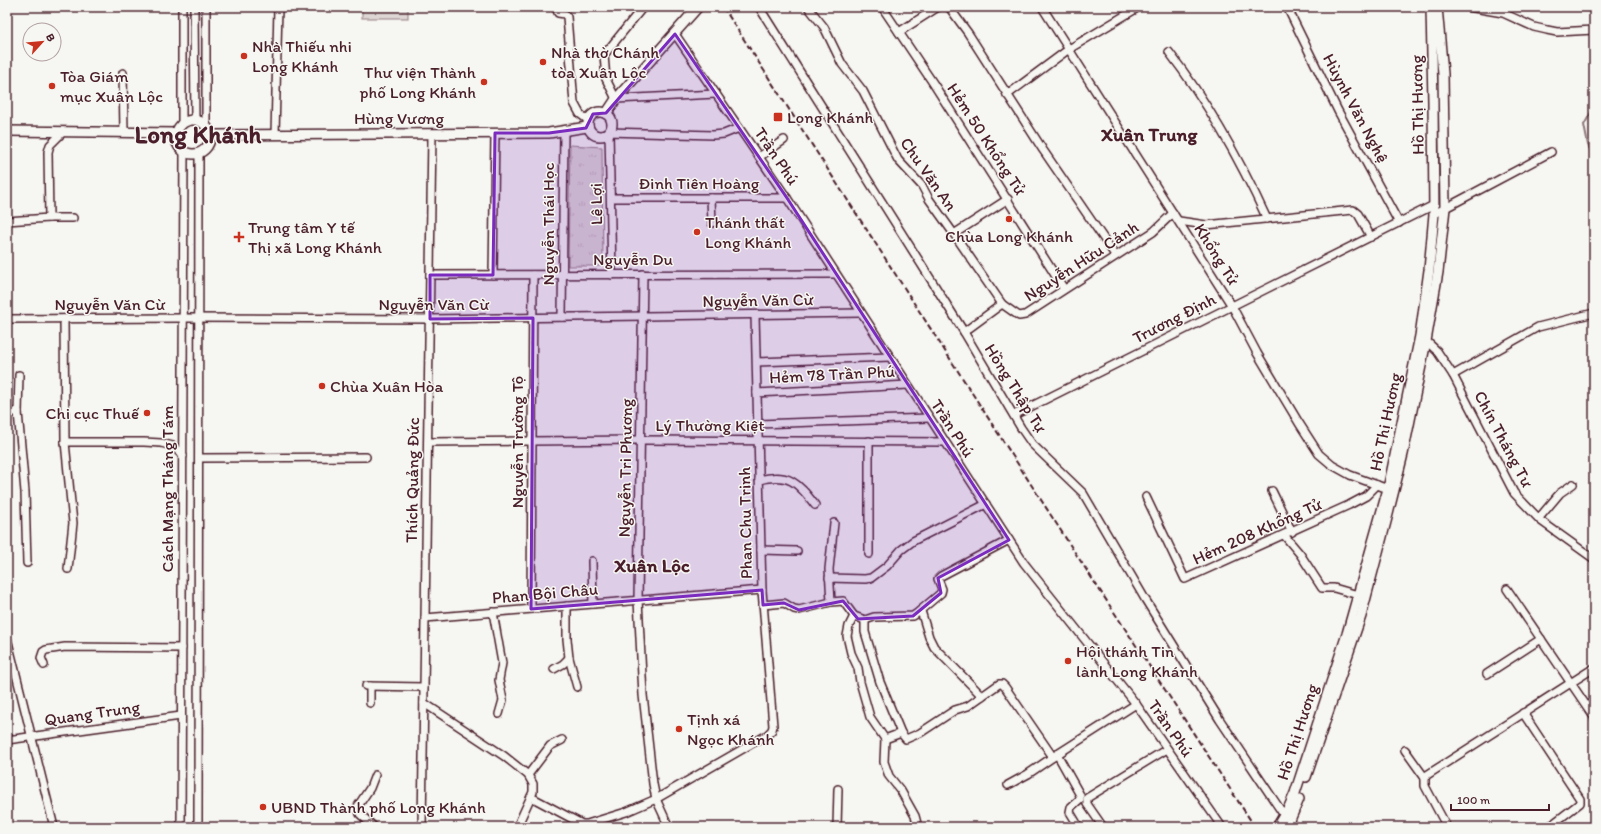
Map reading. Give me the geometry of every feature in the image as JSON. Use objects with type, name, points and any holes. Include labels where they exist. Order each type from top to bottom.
[{"type":"main road","name":"Hồ Thị Hương","points":[[1290,826],[1361,616],[1403,454],[1423,338],[1434,210],[1431,7]]},
{"type":"main road","name":"Hồ Thị Hương","points":[[1277,827],[1295,793],[1347,634],[1388,489],[1438,272],[1445,205],[1443,74],[1438,7]]},
{"type":"main road","points":[[606,114],[616,99],[675,34],[692,9]]},
{"type":"main road","points":[[600,112],[606,114],[612,122],[612,128],[604,136],[598,137],[591,133],[588,124],[594,113],[600,112]]},
{"type":"main road","points":[[195,120],[206,126],[210,135],[209,143],[206,149],[199,153],[191,154],[184,152],[179,147],[176,140],[176,133],[182,124],[195,120]]},
{"type":"main road","name":"Hùng Vương","points":[[210,135],[549,133],[564,131],[588,124]]},
{"type":"main road","points":[[7,132],[176,133]]},
{"type":"main road","points":[[1434,210],[1445,205]]},
{"type":"street","points":[[182,7],[182,124]]},
{"type":"street","points":[[194,7],[195,120]]},
{"type":"street","points":[[206,7],[206,126]]},
{"type":"street","points":[[275,135],[278,7]]},
{"type":"street","points":[[556,7],[558,13],[565,14],[567,17],[574,103],[588,124]]},
{"type":"street","points":[[643,7],[604,55],[606,79],[616,99],[716,94]]},
{"type":"street","name":"Hồng Thập Tự","points":[[759,7],[964,332],[1032,444],[1083,493],[1145,599],[1290,826]]},
{"type":"street","name":"Chu Văn An","points":[[808,7],[824,27],[842,64],[863,92],[898,160],[922,186],[943,220],[1002,304]]},
{"type":"street","name":"Hẻm 50 Khổng Tử","points":[[882,7],[1008,199],[1064,289]]},
{"type":"street","points":[[899,32],[938,7]]},
{"type":"street","points":[[949,7],[1115,256]]},
{"type":"street","name":"Khổng Tử","points":[[1042,7],[1232,306],[1298,423],[1320,454],[1340,470],[1388,489]]},
{"type":"street","points":[[1007,95],[1069,50],[1139,7]]},
{"type":"street","name":"Hùynh Văn Nghệ","points":[[1287,7],[1338,111],[1399,223]]},
{"type":"street","points":[[1468,7],[1503,14],[1534,27],[1546,30],[1557,32],[1594,30]]},
{"type":"street","name":"Trần Phú","points":[[675,34],[787,198],[1009,540],[1042,587],[1136,704],[1222,827]]},
{"type":"street","points":[[1169,52],[1191,81],[1218,125],[1245,172],[1267,219]]},
{"type":"street","points":[[123,73],[124,132]]},
{"type":"street","points":[[609,132],[713,135],[724,134],[739,128]]},
{"type":"street","name":"Nguyễn Thái Học","points":[[562,317],[564,131]]},
{"type":"street","points":[[48,218],[48,152],[50,144],[63,132]]},
{"type":"street","name":"Lê Lợi","points":[[609,132],[612,275]]},
{"type":"street","name":"Thích Quảng Đức","points":[[422,827],[432,134]]},
{"type":"street","points":[[493,275],[494,134]]},
{"type":"street","points":[[759,157],[784,140]]},
{"type":"street","name":"Cách Mạng Tháng Tám","points":[[181,827],[184,152]]},
{"type":"street","points":[[1445,205],[1551,152]]},
{"type":"street","name":"Cách Mạng Tháng Tám","points":[[198,827],[199,153]]},
{"type":"street","name":"Đinh Tiên Hoàng","points":[[611,198],[787,198]]},
{"type":"street","points":[[711,198],[712,223]]},
{"type":"street","name":"Chu Văn An","points":[[954,234],[1008,199]]},
{"type":"street","points":[[1179,222],[1206,225],[1353,210],[1358,214],[1371,237]]},
{"type":"street","name":"Trương Định","points":[[1014,415],[1399,223],[1434,210]]},
{"type":"street","name":"Nguyễn Hữu Cảnh","points":[[964,332],[1002,304],[1019,316],[1022,316],[1153,232],[1173,213]]},
{"type":"street","points":[[7,221],[73,218]]},
{"type":"street","name":"Nguyễn Tri Phương","points":[[643,274],[638,600],[643,695],[652,777],[656,799],[669,827]]},
{"type":"street","name":"Nguyễn Du","points":[[430,276],[836,274]]},
{"type":"street","name":"Nguyễn Trường Tộ","points":[[531,609],[533,275]]},
{"type":"street","name":"Nguyễn Văn Cừ","points":[[7,319],[430,319],[861,313]]},
{"type":"street","points":[[1454,375],[1538,326],[1594,313]]},
{"type":"street","name":"Phan Chu Trinh","points":[[656,799],[767,736],[772,730],[773,726],[762,590],[756,315]]},
{"type":"street","points":[[64,319],[65,442],[73,523],[68,569]]},
{"type":"street","name":"Chín Tháng Tư","points":[[1423,338],[1437,351],[1454,375],[1489,446],[1514,492],[1539,518],[1594,559]]},
{"type":"street","points":[[756,362],[890,357]]},
{"type":"street","points":[[19,375],[18,412],[25,492],[28,563]]},
{"type":"street","name":"Hẻm 78 Trần Phú","points":[[757,393],[908,385]]},
{"type":"street","points":[[7,412],[18,412]]},
{"type":"street","points":[[758,424],[929,418]]},
{"type":"street","name":"Lý Thường Kiệt","points":[[428,442],[532,440],[944,442]]},
{"type":"street","points":[[869,441],[869,554]]},
{"type":"street","points":[[65,442],[161,443],[173,446],[183,456]]},
{"type":"street","points":[[199,458],[366,457]]},
{"type":"street","points":[[759,480],[772,477],[790,479],[802,488],[815,505]]},
{"type":"street","points":[[1539,518],[1560,493],[1573,484]]},
{"type":"street","name":"Hẻm 208 Khổng Tử","points":[[1146,497],[1185,579],[1292,532],[1357,501],[1366,496],[1377,485]]},
{"type":"street","points":[[1272,491],[1292,532]]},
{"type":"street","points":[[829,578],[871,578],[887,566],[901,550],[913,541],[986,504]]},
{"type":"street","points":[[831,602],[829,578],[834,522]]},
{"type":"street","points":[[1284,535],[1300,554],[1322,588],[1334,588],[1358,596]]},
{"type":"street","points":[[763,605],[784,603],[794,610],[799,610],[831,602],[843,601],[854,616],[865,620],[874,617],[912,616],[921,611],[941,593],[942,589],[938,579],[941,576],[1009,540]]},
{"type":"street","points":[[761,550],[797,551]]},
{"type":"street","points":[[592,561],[593,604]]},
{"type":"street","points":[[1507,589],[1594,717]]},
{"type":"street","name":"Phan Bội Châu","points":[[425,618],[762,590]]},
{"type":"street","points":[[567,606],[567,639],[569,658],[577,687]]},
{"type":"street","points":[[921,611],[929,637],[934,647],[982,696]]},
{"type":"street","points":[[493,612],[502,663],[499,680],[503,700],[499,714]]},
{"type":"street","points":[[854,616],[847,631],[851,653],[858,668],[860,682],[870,717],[885,739],[884,762],[889,776],[901,791],[915,816],[918,827]]},
{"type":"street","points":[[865,620],[865,632],[880,682],[904,738],[909,739],[955,710],[968,706],[996,685],[1002,684],[1055,755],[1080,795],[1080,799],[1070,807],[1070,812],[1079,827]]},
{"type":"street","points":[[7,638],[54,827]]},
{"type":"street","points":[[1487,674],[1541,639]]},
{"type":"street","points":[[44,665],[41,654],[46,650],[54,648],[182,648]]},
{"type":"street","points":[[554,669],[563,664],[569,658]]},
{"type":"street","points":[[1425,778],[1434,770],[1594,668]]},
{"type":"street","points":[[370,703],[368,686],[424,687]]},
{"type":"street","points":[[424,703],[504,756],[528,775],[533,784],[531,797],[517,827]]},
{"type":"street","points":[[1008,786],[1136,704]]},
{"type":"street","points":[[1523,713],[1580,799],[1580,802],[1549,827]]},
{"type":"street","name":"Quang Trung","points":[[7,740],[182,716]]},
{"type":"street","points":[[885,739],[901,733]]},
{"type":"street","points":[[528,775],[550,746],[562,740]]},
{"type":"street","points":[[1103,827],[1087,804],[1088,798],[1167,749]]},
{"type":"street","points":[[1405,750],[1425,778],[1425,786],[1447,827]]},
{"type":"street","points":[[374,827],[360,814],[358,806],[370,788],[375,776]]},
{"type":"street","points":[[837,827],[838,789]]},
{"type":"street","points":[[531,797],[582,826],[626,812],[656,799]]},
{"type":"highlighted area","points":[[675,34],[787,198],[1009,540],[938,578],[941,593],[913,616],[858,619],[843,601],[799,610],[784,603],[763,605],[762,590],[531,609],[533,318],[430,319],[430,275],[493,275],[495,133],[549,133],[586,128],[593,114],[606,113]]},
{"type":"green space","points":[[362,7],[408,7],[408,18],[362,18]]},
{"type":"green space","points":[[570,145],[602,147],[603,266],[568,266]]},
{"type":"waterway","points":[[1594,107],[1584,125],[1588,145],[1594,158]]},
{"type":"railway","points":[[723,7],[1074,551],[1255,827]]},
{"type":"place","name":"Nhà Thiếu nhi Long Khánh","points":[[244,56]]},
{"type":"place","name":"Nhà thờ Chánh tòa Xuân Lộc","points":[[543,62]]},
{"type":"place","name":"Thư viện Thành phố Long Khánh","points":[[484,82]]},
{"type":"place","name":"Tòa Giám mục Xuân Lộc","points":[[52,86]]},
{"type":"place","name":"Long Khánh","points":[[778,117]]},
{"type":"place","name":"Chùa Long Khánh","points":[[1009,219]]},
{"type":"place","name":"Thánh thất Long Khánh","points":[[697,232]]},
{"type":"place","name":"Trung tâm Y tế Thị xã Long Khánh","points":[[239,237]]},
{"type":"place","name":"Chùa Xuân Hòa","points":[[322,386]]},
{"type":"place","name":"Chi cục Thuế","points":[[147,413]]},
{"type":"place","name":"Hội thánh Tin lành Long Khánh","points":[[1068,661]]},
{"type":"place","name":"Tịnh xá Ngọc Khánh","points":[[679,729]]},
{"type":"place","name":"UBND Thành phố Long Khánh","points":[[263,807]]},
{"type":"district","name":"Long Khánh","points":[[198,134]]},
{"type":"district","name":"Xuân Trung","points":[[1149,134]]},
{"type":"district","name":"Xuân Lộc","points":[[652,565]]}]
